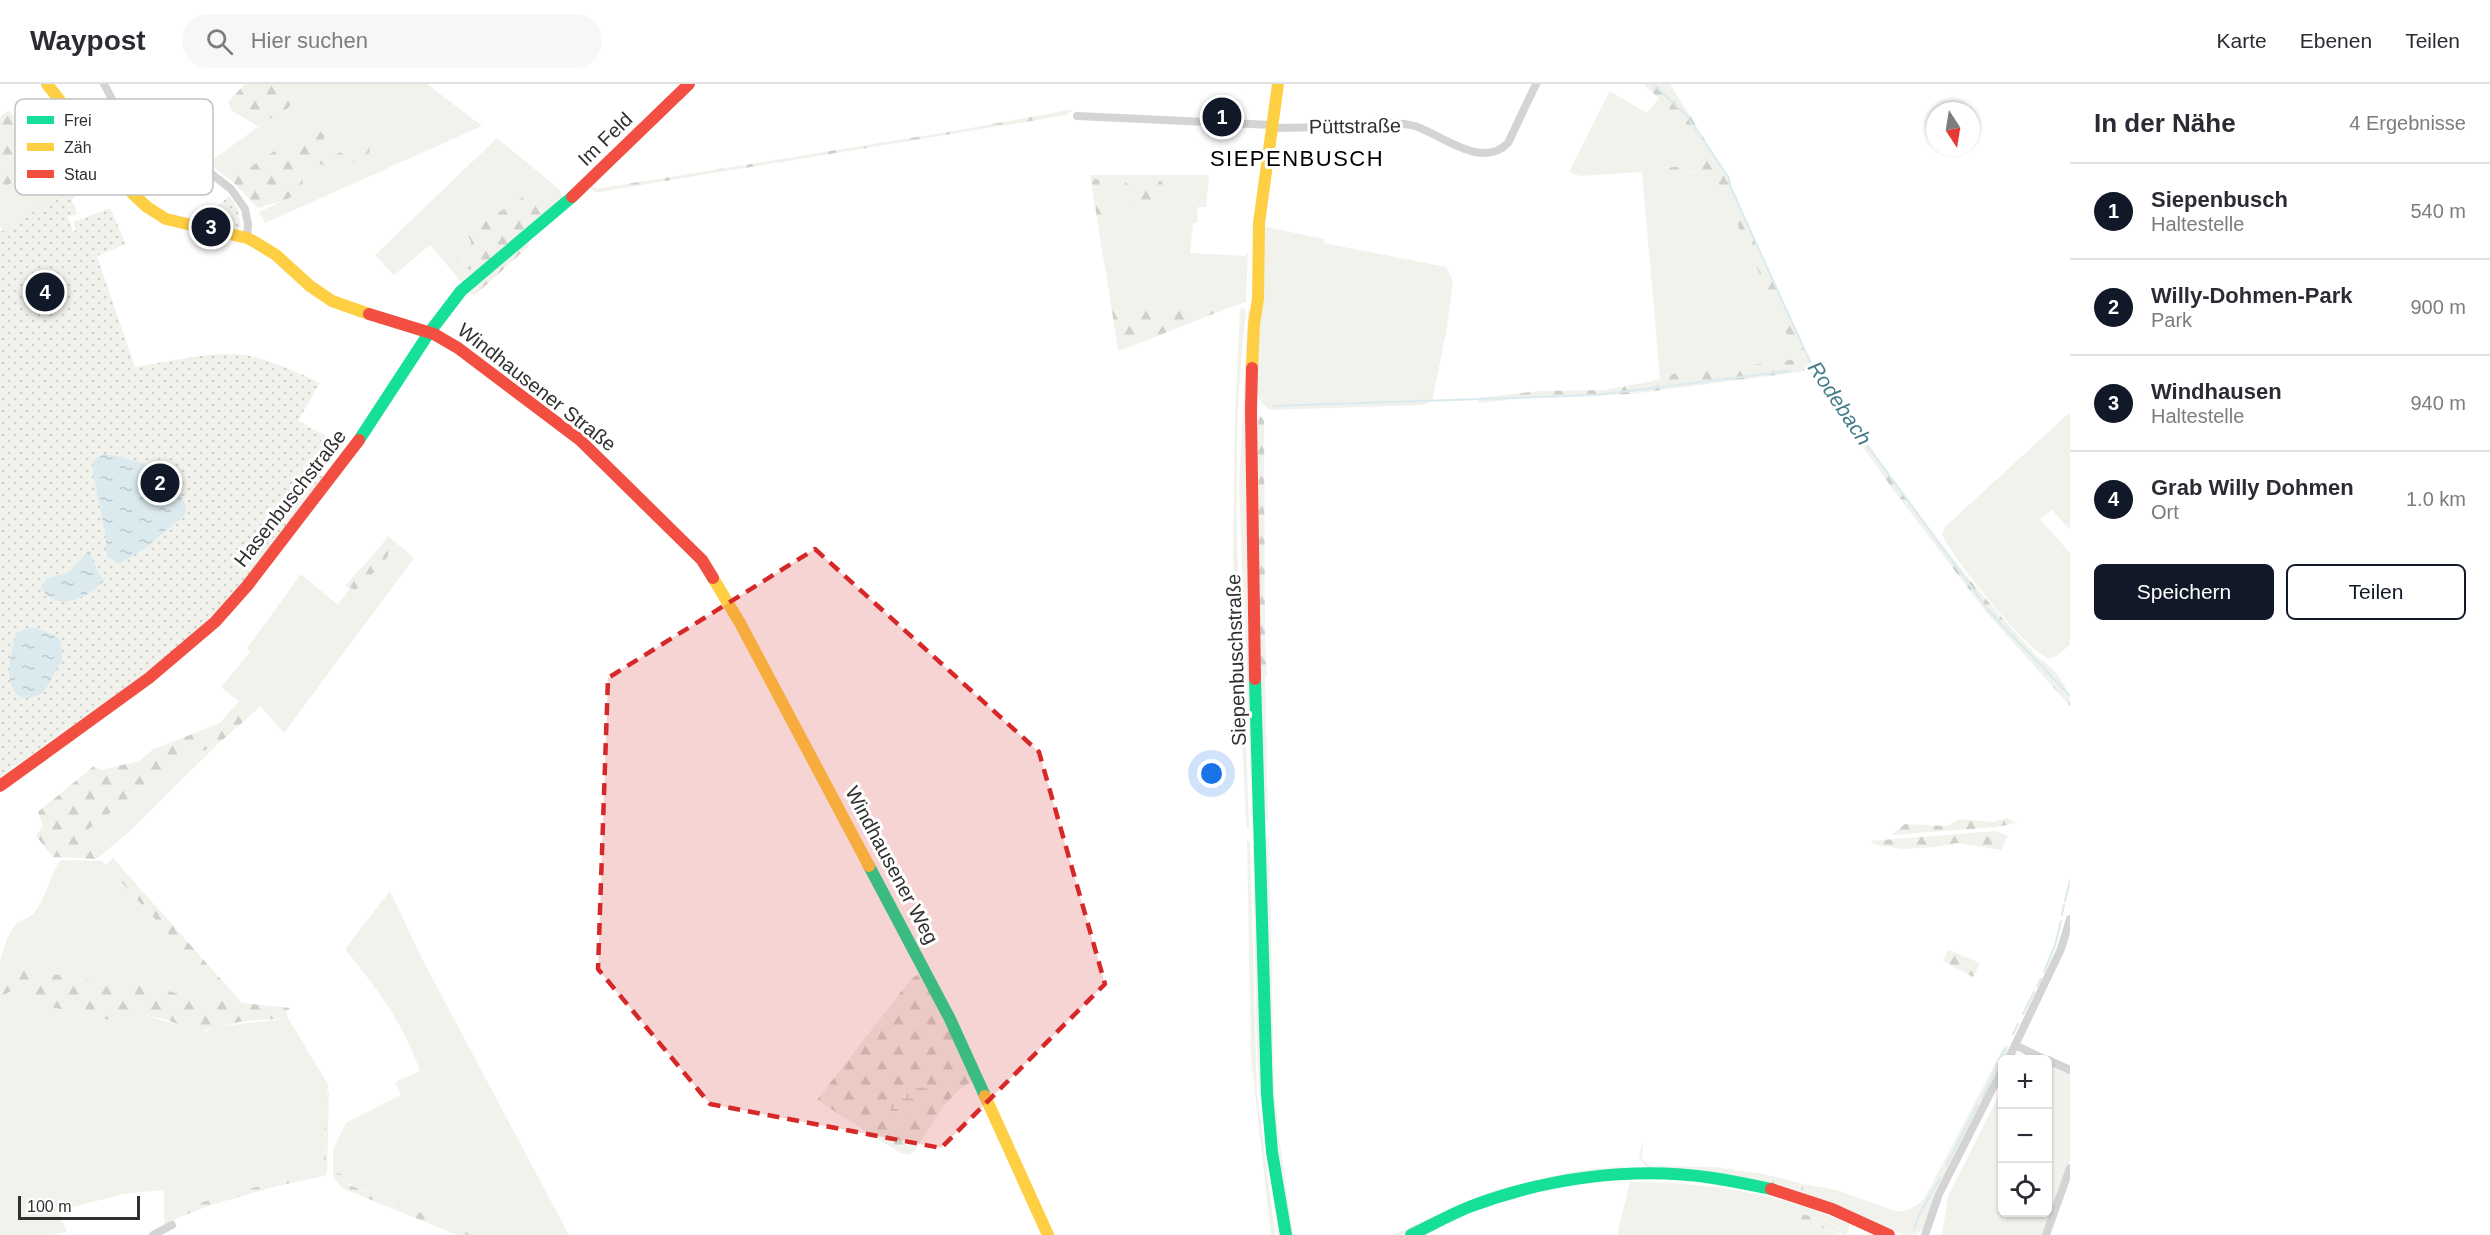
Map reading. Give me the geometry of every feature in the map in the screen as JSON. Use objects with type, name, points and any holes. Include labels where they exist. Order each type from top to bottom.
[{"type":"street","name":"Windhausener Straße","points":[[48,84],[60,99]]},
{"type":"street","points":[[104,84],[112,99]]},
{"type":"street","name":"Im Feld","points":[[572,197],[635,139],[688,84]]},
{"type":"street","name":"Siepenbuschstraße","points":[[1278,84],[1259,223],[1258,299],[1252,369],[1251,475],[1267,1094],[1272,1152],[1286,1235]]},
{"type":"street","name":"Püttstraße","points":[[1272,127],[1407,124],[1429,131],[1465,149],[1476,152],[1501,150],[1508,143],[1536,84]]},
{"type":"street","points":[[1077,116],[1272,127]]},
{"type":"street","points":[[213,175],[231,189],[245,209],[248,224],[247,238]]},
{"type":"street","name":"Windhausener Straße","points":[[134,195],[147,207],[173,221],[247,238],[276,255],[309,286],[332,301],[429,333],[458,348],[580,441],[673,530]]},
{"type":"street","name":"Hasenbuschstraße","points":[[0,786],[149,678],[215,622],[247,586],[348,458],[429,333],[462,291],[572,197]]},
{"type":"street","name":"Windhausener Weg","points":[[673,530],[702,560],[724,595],[910,941],[969,1058],[1048,1235]]},
{"type":"street","points":[[2010,1055],[2061,949],[2070,919]]},
{"type":"street","points":[[2015,1045],[2036,1055]]},
{"type":"street","points":[[2052,1062],[2070,1070]]},
{"type":"street","points":[[1925,1235],[1939,1194],[1998,1078]]},
{"type":"street","points":[[2046,1235],[2070,1168]]},
{"type":"street","points":[[1411,1235],[1470,1208],[1524,1190],[1581,1178],[1651,1173],[1719,1177],[1767,1186],[1829,1206],[1889,1235]]},
{"type":"street","points":[[153,1235],[172,1225]]},
{"type":"highlighted area","points":[[815,549],[1039,752],[1105,984],[941,1148],[710,1104],[598,969],[608,678]]},
{"type":"green space","points":[[245,84],[294,84],[298,96],[287,109],[258,126],[232,111],[228,102]]},
{"type":"green space","points":[[286,84],[427,84],[482,126],[265,223],[259,212],[303,191],[302,173],[234,183],[213,167],[213,159],[293,102]]},
{"type":"green space","points":[[1643,84],[1670,84],[1726,173],[1796,333],[1812,362],[1807,369],[1800,372],[1631,394],[1525,398],[1478,403],[1478,398],[1538,391],[1604,390],[1653,381],[1672,374],[1798,359],[1716,177],[1694,171],[1651,175],[1645,169],[1690,166],[1692,161],[1704,158],[1692,137],[1677,118]]},
{"type":"green space","points":[[1610,91],[1647,113],[1659,98],[1691,134],[1705,159],[1697,160],[1690,166],[1646,169],[1710,173],[1716,177],[1798,359],[1672,374],[1660,379],[1642,172],[1580,176],[1569,172]]},
{"type":"green space","points":[[1074,109],[1067,115],[599,192],[594,192],[591,188],[592,185],[596,189],[960,130]]},
{"type":"green space","points":[[9,110],[15,118],[15,180],[0,191],[0,117]]},
{"type":"green space","points":[[320,131],[324,135],[324,152],[333,155],[365,145],[365,134],[370,133],[372,135],[369,153],[350,164],[336,168],[322,165],[303,154],[309,169],[302,173],[303,191],[285,200],[258,208],[231,180],[282,146]]},
{"type":"green space","points":[[497,138],[560,190],[563,198],[463,284],[430,245],[394,275],[375,255]]},
{"type":"green space","points":[[1090,175],[1209,175],[1206,207],[1198,207],[1197,223],[1193,223],[1190,253],[1245,256],[1248,252],[1246,302],[1223,310],[1144,306],[1112,311]]},
{"type":"green space","points":[[1091,178],[1099,180],[1109,249],[1108,254],[1103,257]]},
{"type":"green space","points":[[15,180],[15,195],[76,195],[10,240],[0,226],[0,191]]},
{"type":"green space","points":[[1123,180],[1129,185],[1129,196],[1134,198],[1138,188],[1151,190],[1156,181],[1162,181],[1163,186],[1155,194],[1159,204],[1157,211],[1130,206],[1117,188]]},
{"type":"green space","points":[[536,189],[544,189],[549,213],[478,271],[475,268],[470,270],[457,260],[457,254],[471,247],[471,241],[466,233]]},
{"type":"green space","points":[[60,195],[70,195],[77,214],[68,217],[73,232],[76,230],[73,222],[110,208],[126,244],[97,256],[135,367],[224,354],[251,356],[277,364],[320,383],[298,421],[341,444],[318,475],[324,477],[225,604],[158,665],[0,777],[0,230],[3,231]]},
{"type":"green space","points":[[229,196],[238,209],[241,227],[238,229],[200,222]]},
{"type":"green space","points":[[1262,226],[1324,239],[1324,243],[1446,267],[1453,281],[1446,333],[1432,401],[1423,405],[1270,410],[1262,404],[1257,394]]},
{"type":"green space","points":[[529,240],[528,247],[474,296],[468,290]]},
{"type":"green space","points":[[1144,306],[1223,310],[1118,350],[1112,311]]},
{"type":"green space","points":[[1243,307],[1246,312],[1240,377],[1237,506],[1249,830],[1246,820],[1233,557],[1235,411],[1240,310]]},
{"type":"green space","points":[[1248,309],[1251,310],[1246,504],[1255,828],[1253,829],[1239,487]]},
{"type":"green space","points":[[1814,370],[1951,557],[2009,626],[2056,673],[2067,692],[2070,706],[1986,612],[1892,488],[1810,372]]},
{"type":"green space","points":[[2070,412],[2070,530],[2052,510],[2040,519],[2070,553],[2070,645],[2055,657],[2048,658],[2024,639],[1990,602],[1959,562],[1942,534],[1945,527]]},
{"type":"green space","points":[[1258,416],[1261,416],[1264,421],[1267,675],[1259,676]]},
{"type":"green space","points":[[388,536],[414,558],[284,733],[260,706],[253,713],[221,687],[250,652],[247,648],[301,574],[338,605]]},
{"type":"green space","points":[[388,538],[389,554],[380,567],[356,590],[345,586]]},
{"type":"green space","points":[[1259,676],[1265,676],[1268,822],[1265,817]]},
{"type":"green space","points":[[239,701],[253,713],[218,744],[176,763],[82,834],[100,856],[96,859],[53,857],[36,836],[43,825],[38,812],[94,766],[101,770],[139,761],[152,750],[220,723]]},
{"type":"green space","points":[[218,744],[130,831],[100,856],[81,835],[176,763]]},
{"type":"green space","points":[[2007,818],[2017,823],[1997,827],[1891,835],[1905,824],[1947,826],[1959,819],[1993,822]]},
{"type":"green space","points":[[1996,831],[2008,836],[2001,850],[1957,843],[1903,849],[1876,845],[1870,841]]},
{"type":"green space","points":[[1269,835],[1274,1086],[1293,1235],[1289,1235],[1287,1226],[1271,1099],[1265,839]]},
{"type":"green space","points":[[1247,839],[1250,843],[1257,1092],[1275,1235],[1271,1235],[1251,1058]]},
{"type":"green space","points":[[1253,844],[1255,845],[1281,1235],[1278,1235],[1257,1056]]},
{"type":"green space","points":[[113,858],[242,1003],[290,1008],[286,1013],[288,1018],[244,1021],[204,1030],[202,1036],[196,1036],[182,1026],[165,1019],[145,1015],[110,1020],[51,1007],[41,1008],[11,991],[0,997],[0,965],[5,970],[20,969],[112,983],[128,982],[152,986],[199,1000],[229,1001],[106,865]]},
{"type":"green space","points":[[60,860],[102,861],[230,1001],[199,1000],[152,986],[128,982],[112,983],[20,969],[5,970],[0,965],[0,961],[11,930],[17,923],[34,913]]},
{"type":"green space","points":[[390,891],[421,957],[569,1235],[472,1235],[346,1183],[338,1173],[333,1177],[333,1149],[346,1123],[401,1095],[395,1082],[420,1071],[406,1037],[388,1007],[368,977],[345,949]]},
{"type":"green space","points":[[1948,950],[1980,963],[1973,977],[1943,961]]},
{"type":"green space","points":[[921,974],[976,1080],[966,1085],[948,1101],[914,1152],[908,1155],[900,1153],[817,1100],[907,984],[915,976]]},
{"type":"green space","points":[[11,991],[41,1008],[51,1007],[110,1020],[145,1015],[182,1026],[196,1036],[215,1027],[288,1018],[329,1086],[325,1098],[324,1158],[321,1173],[272,1183],[179,1215],[180,1217],[164,1225],[164,1190],[123,1194],[58,1211],[67,1232],[51,1235],[0,1235],[0,997]]},
{"type":"green space","points":[[2005,1045],[2010,1048],[2007,1055],[2000,1055]]},
{"type":"green space","points":[[1998,1058],[1998,1073],[1923,1228],[1917,1234],[1903,1235],[1803,1193],[1803,1184],[1837,1190],[1895,1211],[1911,1209],[1924,1199]]},
{"type":"green space","points":[[2052,1065],[2070,1072],[2070,1161],[2052,1212]]},
{"type":"green space","points":[[918,1086],[928,1089],[927,1099],[913,1111],[896,1116],[887,1107],[889,1095]]},
{"type":"green space","points":[[329,1091],[327,1173],[324,1176],[277,1186],[211,1205],[180,1217],[178,1212],[182,1209],[199,1203],[268,1184],[321,1173],[324,1158],[325,1098]]},
{"type":"green space","points":[[1998,1097],[1998,1217],[2050,1217],[2044,1235],[1942,1235],[1948,1196]]},
{"type":"green space","points":[[1643,1138],[1642,1159],[1650,1166],[1714,1167],[1764,1174],[1759,1180],[1715,1173],[1646,1168],[1639,1157]]},
{"type":"green space","points":[[1625,1166],[1616,1171],[1591,1172],[1421,1224],[1401,1235],[1392,1235],[1492,1191],[1570,1172]]},
{"type":"green space","points":[[338,1173],[342,1174],[346,1184],[381,1196],[472,1235],[457,1235],[342,1188],[333,1177]]},
{"type":"green space","points":[[1764,1174],[1803,1184],[1803,1193],[1759,1180]]},
{"type":"green space","points":[[1630,1182],[1715,1187],[1770,1197],[1850,1225],[1848,1230],[1799,1212],[1797,1220],[1842,1235],[1617,1235]]},
{"type":"green space","points":[[1798,1212],[1848,1230],[1846,1235],[1796,1220]]},
{"type":"water","points":[[105,454],[153,468],[172,483],[186,506],[185,514],[180,519],[144,549],[120,563],[107,557],[105,532],[93,474],[93,461]]},
{"type":"water","points":[[89,550],[104,581],[90,593],[72,600],[55,600],[47,595],[41,587],[47,578],[68,573]]},
{"type":"water","points":[[36,628],[55,635],[61,642],[62,661],[42,693],[38,696],[24,698],[12,687],[10,659],[16,633]]},
{"type":"waterway","name":"Rodebach","points":[[1653,84],[1686,115],[1729,178],[1730,186],[1817,377],[1989,611],[2070,696]]},
{"type":"waterway","points":[[1804,370],[1812,368]]},
{"type":"waterway","points":[[1273,406],[1596,395],[1790,371]]},
{"type":"waterway","name":"Rodebach","points":[[2065,901],[2070,880]]},
{"type":"waterway","name":"Rodebach","points":[[2062,915],[2064,905]]},
{"type":"waterway","name":"Rodebach","points":[[2044,972],[2055,945],[2061,921]]},
{"type":"waterway","name":"Rodebach","points":[[2037,986],[2041,979]]},
{"type":"waterway","name":"Rodebach","points":[[2023,1014],[2034,992]]},
{"type":"waterway","name":"Rodebach","points":[[2013,1034],[2018,1024]]},
{"type":"waterway","name":"Rodebach","points":[[1982,1098],[2005,1049]]},
{"type":"waterway","name":"Rodebach","points":[[1946,1166],[1977,1106]]},
{"type":"waterway","name":"Rodebach","points":[[1914,1229],[1919,1215],[1940,1178]]},
{"type":"traffic: fast","points":[[359,440],[429,333],[461,291],[572,197]]},
{"type":"traffic: fast","points":[[1255,679],[1267,1094],[1272,1152],[1286,1235]]},
{"type":"traffic: fast","points":[[869,866],[950,1019],[985,1096]]},
{"type":"traffic: fast","points":[[1411,1235],[1462,1210],[1498,1197],[1589,1177],[1651,1173],[1682,1175],[1713,1178],[1771,1189]]},
{"type":"traffic: slow","points":[[47,84],[59,99]]},
{"type":"traffic: slow","points":[[1252,368],[1254,324],[1258,299],[1259,223],[1278,84]]},
{"type":"traffic: slow","points":[[134,195],[147,207],[166,219],[247,238],[255,242],[276,255],[310,286],[332,301],[369,314]]},
{"type":"traffic: slow","points":[[713,578],[740,623],[869,866]]},
{"type":"traffic: slow","points":[[985,1096],[1048,1235]]},
{"type":"traffic: jam","points":[[572,197],[689,84]]},
{"type":"traffic: jam","points":[[369,314],[434,334],[458,348],[580,440],[702,560],[713,578]]},
{"type":"traffic: jam","points":[[1252,368],[1255,679]]},
{"type":"traffic: jam","points":[[0,786],[149,678],[215,622],[247,586],[359,440]]},
{"type":"traffic: jam","points":[[1771,1189],[1832,1209],[1889,1235]]},
{"type":"place","name":"Siepenbusch","points":[[1222,117]]},
{"type":"place","name":"Windhausen","points":[[211,227]]},
{"type":"place","name":"Grab Willy Dohmen","points":[[45,292]]},
{"type":"place","name":"Willy-Dohmen-Park","points":[[160,483]]},
{"type":"district","name":"SIEPENBUSCH","points":[[1297,158]]}]
